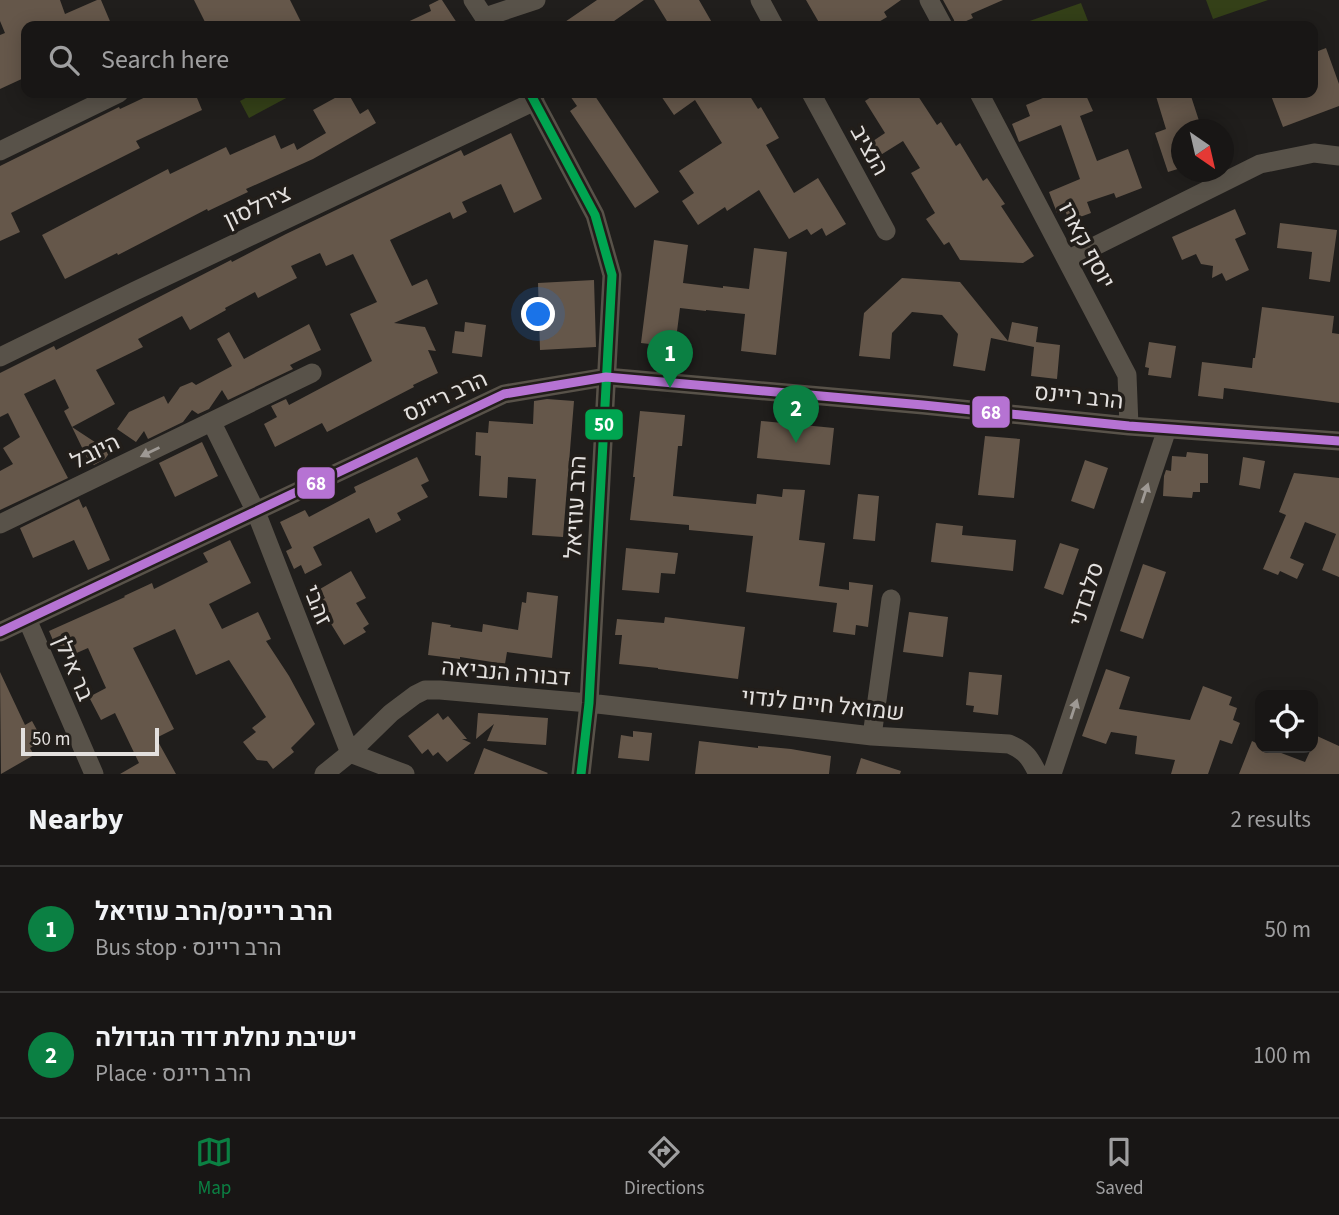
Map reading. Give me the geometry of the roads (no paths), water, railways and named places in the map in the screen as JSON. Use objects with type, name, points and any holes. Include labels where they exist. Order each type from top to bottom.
[{"type":"street","points":[[473,0],[487,21]]},
{"type":"street","points":[[490,21],[536,0]]},
{"type":"street","points":[[760,0],[771,21]]},
{"type":"street","points":[[929,0],[940,21]]},
{"type":"street","points":[[0,151],[110,98]]},
{"type":"street","name":"צירלסון","points":[[0,357],[531,98]]},
{"type":"street","name":"הרב עוזיאל","points":[[534,98],[595,215],[612,275],[589,703],[581,774]]},
{"type":"street","name":"הנציב","points":[[814,98],[886,231]]},
{"type":"street","name":"יוסף קארו","points":[[982,98],[1127,375],[1129,426]]},
{"type":"street","points":[[1067,260],[1260,164],[1314,153],[1339,156]]},
{"type":"street","name":"היובל","points":[[0,524],[312,373]]},
{"type":"street","name":"הרב ריינס","points":[[0,632],[504,394],[606,377],[939,406],[1129,426],[1339,442]]},
{"type":"street","name":"זהבי","points":[[212,423],[256,512],[350,753]]},
{"type":"street","name":"סלבדני","points":[[1052,774],[1167,429]]},
{"type":"street","points":[[872,736],[891,599]]},
{"type":"street","name":"בר אילן","points":[[27,620],[94,774]]},
{"type":"street","name":"דבורה הנביאה","points":[[324,774],[391,713],[425,690],[589,703]]},
{"type":"street","name":"שמואל חיים לנדוי","points":[[589,703],[872,736],[1009,744],[1022,749],[1038,774]]},
{"type":"street","points":[[350,753],[405,774]]},
{"type":"place","name":"הרב ריינס/הרב עוזיאל","points":[[670,388]]},
{"type":"place","name":"ישיבת נחלת דוד הגדולה","points":[[796,443]]}]
